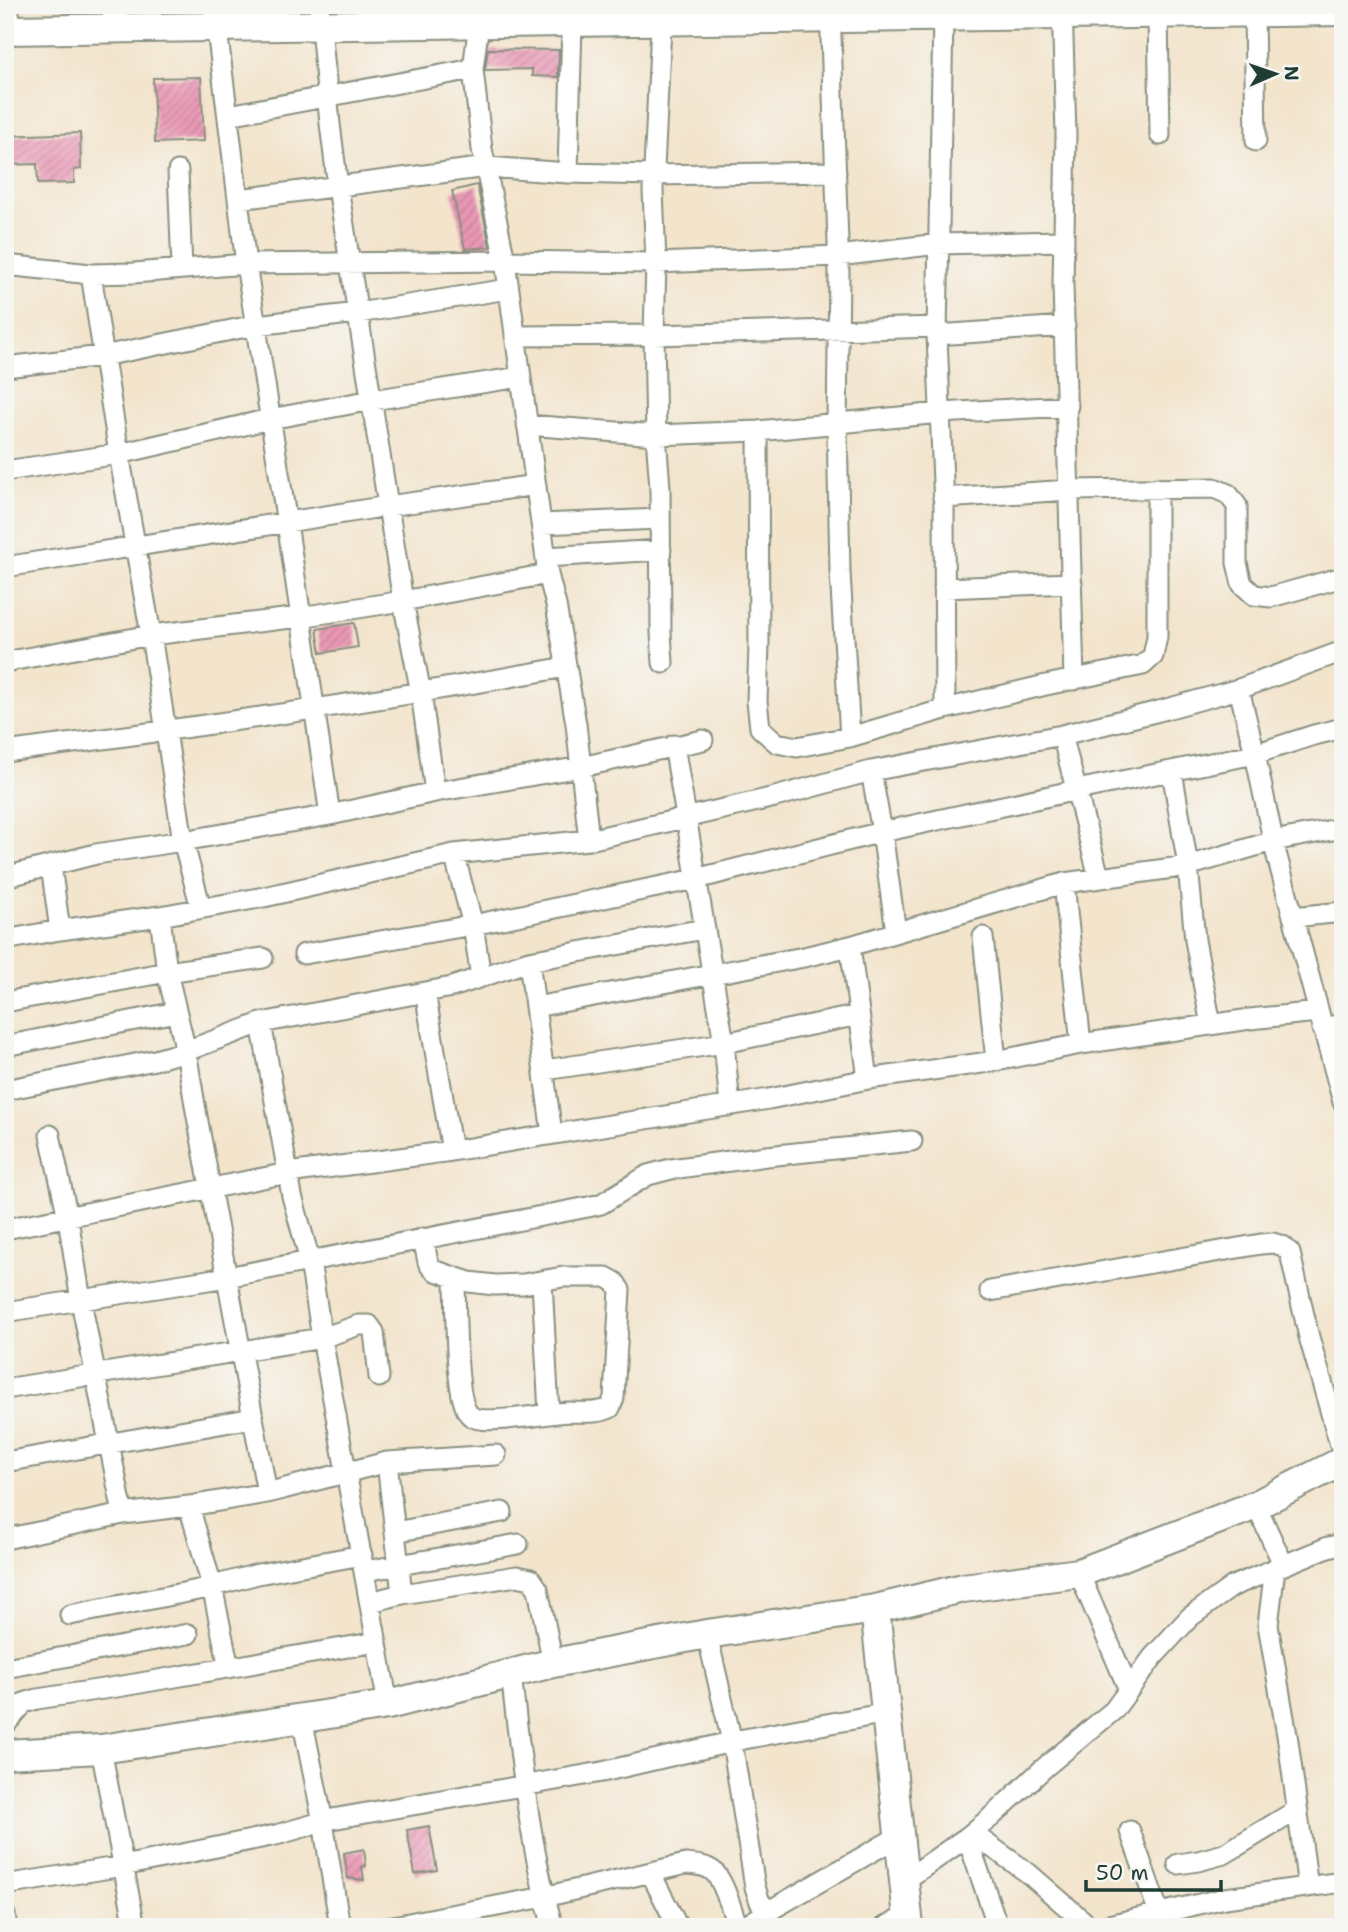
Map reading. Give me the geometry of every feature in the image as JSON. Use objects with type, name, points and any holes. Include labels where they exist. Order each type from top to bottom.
[{"type":"street","points":[[1063,10],[1066,134],[1065,326],[1074,680]]},
{"type":"street","points":[[8,22],[114,17],[479,14],[572,22],[661,13],[913,11],[943,17],[992,11],[1343,11]]},
{"type":"street","points":[[1142,11],[1160,135]]},
{"type":"street","points":[[830,12],[838,256],[839,572],[850,737]]},
{"type":"street","points":[[1254,12],[1255,141]]},
{"type":"street","points":[[661,13],[653,175],[656,435],[663,663]]},
{"type":"street","points":[[479,14],[473,69],[482,149],[505,261],[547,565],[576,724],[589,840]]},
{"type":"street","points":[[320,15],[338,187],[436,792]]},
{"type":"street","points":[[215,16],[246,264],[330,815]]},
{"type":"street","points":[[943,17],[937,331],[943,498],[945,709]]},
{"type":"street","points":[[568,173],[572,22]]},
{"type":"street","points":[[229,115],[473,69]]},
{"type":"street","points":[[239,199],[487,167],[653,175],[836,172]]},
{"type":"street","points":[[178,171],[183,269]]},
{"type":"street","points":[[5,265],[91,274],[246,264],[505,261],[656,263],[838,256],[938,244],[1064,241]]},
{"type":"street","points":[[91,274],[183,841],[201,908]]},
{"type":"street","points":[[5,367],[103,356],[256,325],[358,313],[508,289]]},
{"type":"street","points":[[515,336],[937,331],[1065,326]]},
{"type":"street","points":[[5,471],[119,454],[270,419],[372,400],[521,377]]},
{"type":"street","points":[[527,425],[656,435],[758,431],[940,413],[1068,406]]},
{"type":"street","points":[[758,431],[757,701],[761,728],[777,743],[797,747],[850,737],[945,709],[1046,685],[1143,665],[1153,656],[1157,637],[1157,488]]},
{"type":"street","points":[[5,567],[536,485]]},
{"type":"street","points":[[943,498],[1070,490],[1214,488],[1228,494],[1237,506],[1237,564],[1242,584],[1254,595],[1271,597],[1343,578]]},
{"type":"street","points":[[541,524],[660,519]]},
{"type":"street","points":[[5,662],[151,635],[403,601],[547,565],[661,550]]},
{"type":"street","points":[[944,588],[1072,583]]},
{"type":"street","points":[[5,940],[290,892],[454,854],[589,840],[775,797],[871,771],[1062,734],[1158,711],[1239,688],[1343,651]]},
{"type":"street","points":[[5,752],[421,693],[566,667]]},
{"type":"street","points":[[1239,688],[1273,841],[1343,1102]]},
{"type":"street","points":[[304,954],[473,925],[696,879],[882,832],[1255,754],[1343,728]]},
{"type":"street","points":[[1062,734],[1100,877]]},
{"type":"street","points":[[5,877],[96,854],[330,815],[703,740]]},
{"type":"street","points":[[674,745],[724,1042],[730,1106]]},
{"type":"street","points":[[871,771],[896,932]]},
{"type":"street","points":[[1172,771],[1188,866],[1195,940],[1210,1025]]},
{"type":"street","points":[[535,1007],[804,957],[1064,883],[1188,866],[1273,841],[1343,828]]},
{"type":"street","points":[[454,854],[473,925],[481,977]]},
{"type":"street","points":[[51,866],[60,930]]},
{"type":"street","points":[[1064,883],[1081,1044]]},
{"type":"street","points":[[1293,917],[1343,912]]},
{"type":"street","points":[[160,916],[167,972],[186,1051],[267,1493]]},
{"type":"street","points":[[5,1090],[97,1073],[186,1051],[261,1023],[452,987],[529,961],[704,929]]},
{"type":"street","points":[[983,937],[996,1061]]},
{"type":"street","points":[[850,946],[868,1079]]},
{"type":"street","points":[[5,1002],[167,972],[263,958]]},
{"type":"street","points":[[529,961],[552,1134]]},
{"type":"street","points":[[425,992],[453,1151]]},
{"type":"street","points":[[5,1046],[176,1012]]},
{"type":"street","points":[[545,1070],[724,1042],[859,1015]]},
{"type":"street","points":[[5,1229],[288,1173],[453,1151],[730,1106],[868,1079],[996,1061],[1081,1044],[1210,1025],[1320,1020],[1343,1024]]},
{"type":"street","points":[[261,1023],[292,1196],[310,1261],[321,1338],[388,1705]]},
{"type":"street","points":[[50,1135],[123,1514]]},
{"type":"street","points":[[5,1312],[227,1277],[588,1207],[612,1198],[636,1180],[671,1169],[912,1141]]},
{"type":"street","points":[[423,1238],[431,1267],[469,1282],[495,1285],[563,1277],[606,1277],[615,1282],[620,1290],[614,1398],[611,1408],[601,1412],[484,1419],[469,1415],[464,1407],[459,1382],[455,1278]]},
{"type":"street","points":[[990,1291],[1261,1244],[1283,1246],[1290,1253],[1295,1270],[1309,1337],[1343,1455]]},
{"type":"street","points":[[542,1281],[549,1414]]},
{"type":"street","points":[[5,1389],[321,1338],[359,1325],[369,1325],[374,1332],[379,1377]]},
{"type":"street","points":[[5,1462],[253,1418]]},
{"type":"street","points":[[5,1539],[123,1514],[267,1493],[387,1462],[496,1455]]},
{"type":"street","points":[[5,1754],[101,1749],[388,1705],[553,1663],[707,1634],[875,1609],[963,1588],[1079,1573],[1256,1505],[1343,1461]]},
{"type":"street","points":[[387,1462],[402,1594]]},
{"type":"street","points":[[1256,1505],[1279,1566],[1268,1625],[1308,1887]]},
{"type":"street","points":[[188,1506],[212,1586],[229,1668]]},
{"type":"street","points":[[395,1532],[502,1512]]},
{"type":"street","points":[[70,1615],[258,1574],[363,1563],[398,1566],[518,1544]]},
{"type":"street","points":[[904,1881],[990,1818],[1044,1768],[1114,1710],[1153,1657],[1190,1617],[1233,1586],[1328,1547],[1343,1544]]},
{"type":"street","points":[[1079,1573],[1129,1690]]},
{"type":"street","points":[[370,1602],[402,1594],[517,1576],[530,1580],[538,1589],[553,1663]]},
{"type":"street","points":[[875,1609],[904,1881],[901,1923]]},
{"type":"street","points":[[5,1668],[188,1634]]},
{"type":"street","points":[[707,1634],[732,1742],[755,1887],[760,1902],[769,1911]]},
{"type":"street","points":[[5,1725],[24,1703],[37,1699],[377,1642]]},
{"type":"street","points":[[511,1674],[525,1786],[544,1896],[553,1927]]},
{"type":"street","points":[[5,1885],[123,1866],[276,1835],[323,1822],[602,1772],[732,1742],[887,1713]]},
{"type":"street","points":[[302,1718],[340,1927]]},
{"type":"street","points":[[101,1749],[135,1927]]},
{"type":"street","points":[[1178,1864],[1224,1854],[1297,1810]]},
{"type":"street","points":[[1130,1831],[1159,1913]]},
{"type":"street","points":[[969,1835],[998,1927]]},
{"type":"street","points":[[969,1835],[1028,1873],[1090,1927]]},
{"type":"street","points":[[744,1927],[900,1836]]},
{"type":"street","points":[[388,1927],[651,1874],[686,1864],[701,1865],[714,1872],[738,1927]]},
{"type":"street","points":[[651,1874],[678,1927]]},
{"type":"street","points":[[1100,1927],[1225,1898],[1343,1882]]},
{"type":"street","points":[[5,1915],[7,1927]]},
{"type":"building","points":[[133,5],[166,5],[167,11],[133,12]]},
{"type":"building","points":[[488,49],[559,50],[558,77],[532,76],[532,69],[485,70]]},
{"type":"building","points":[[201,77],[204,141],[155,143],[153,78]]},
{"type":"building","points":[[80,133],[81,169],[74,170],[74,183],[38,184],[37,164],[5,165],[5,136]]},
{"type":"building","points":[[477,185],[490,247],[465,249],[452,191]]},
{"type":"building","points":[[354,623],[358,647],[321,653],[317,629]]},
{"type":"building","points":[[429,1826],[437,1870],[415,1874],[407,1830]]},
{"type":"building","points":[[364,1849],[364,1880],[348,1878],[344,1853]]}]
